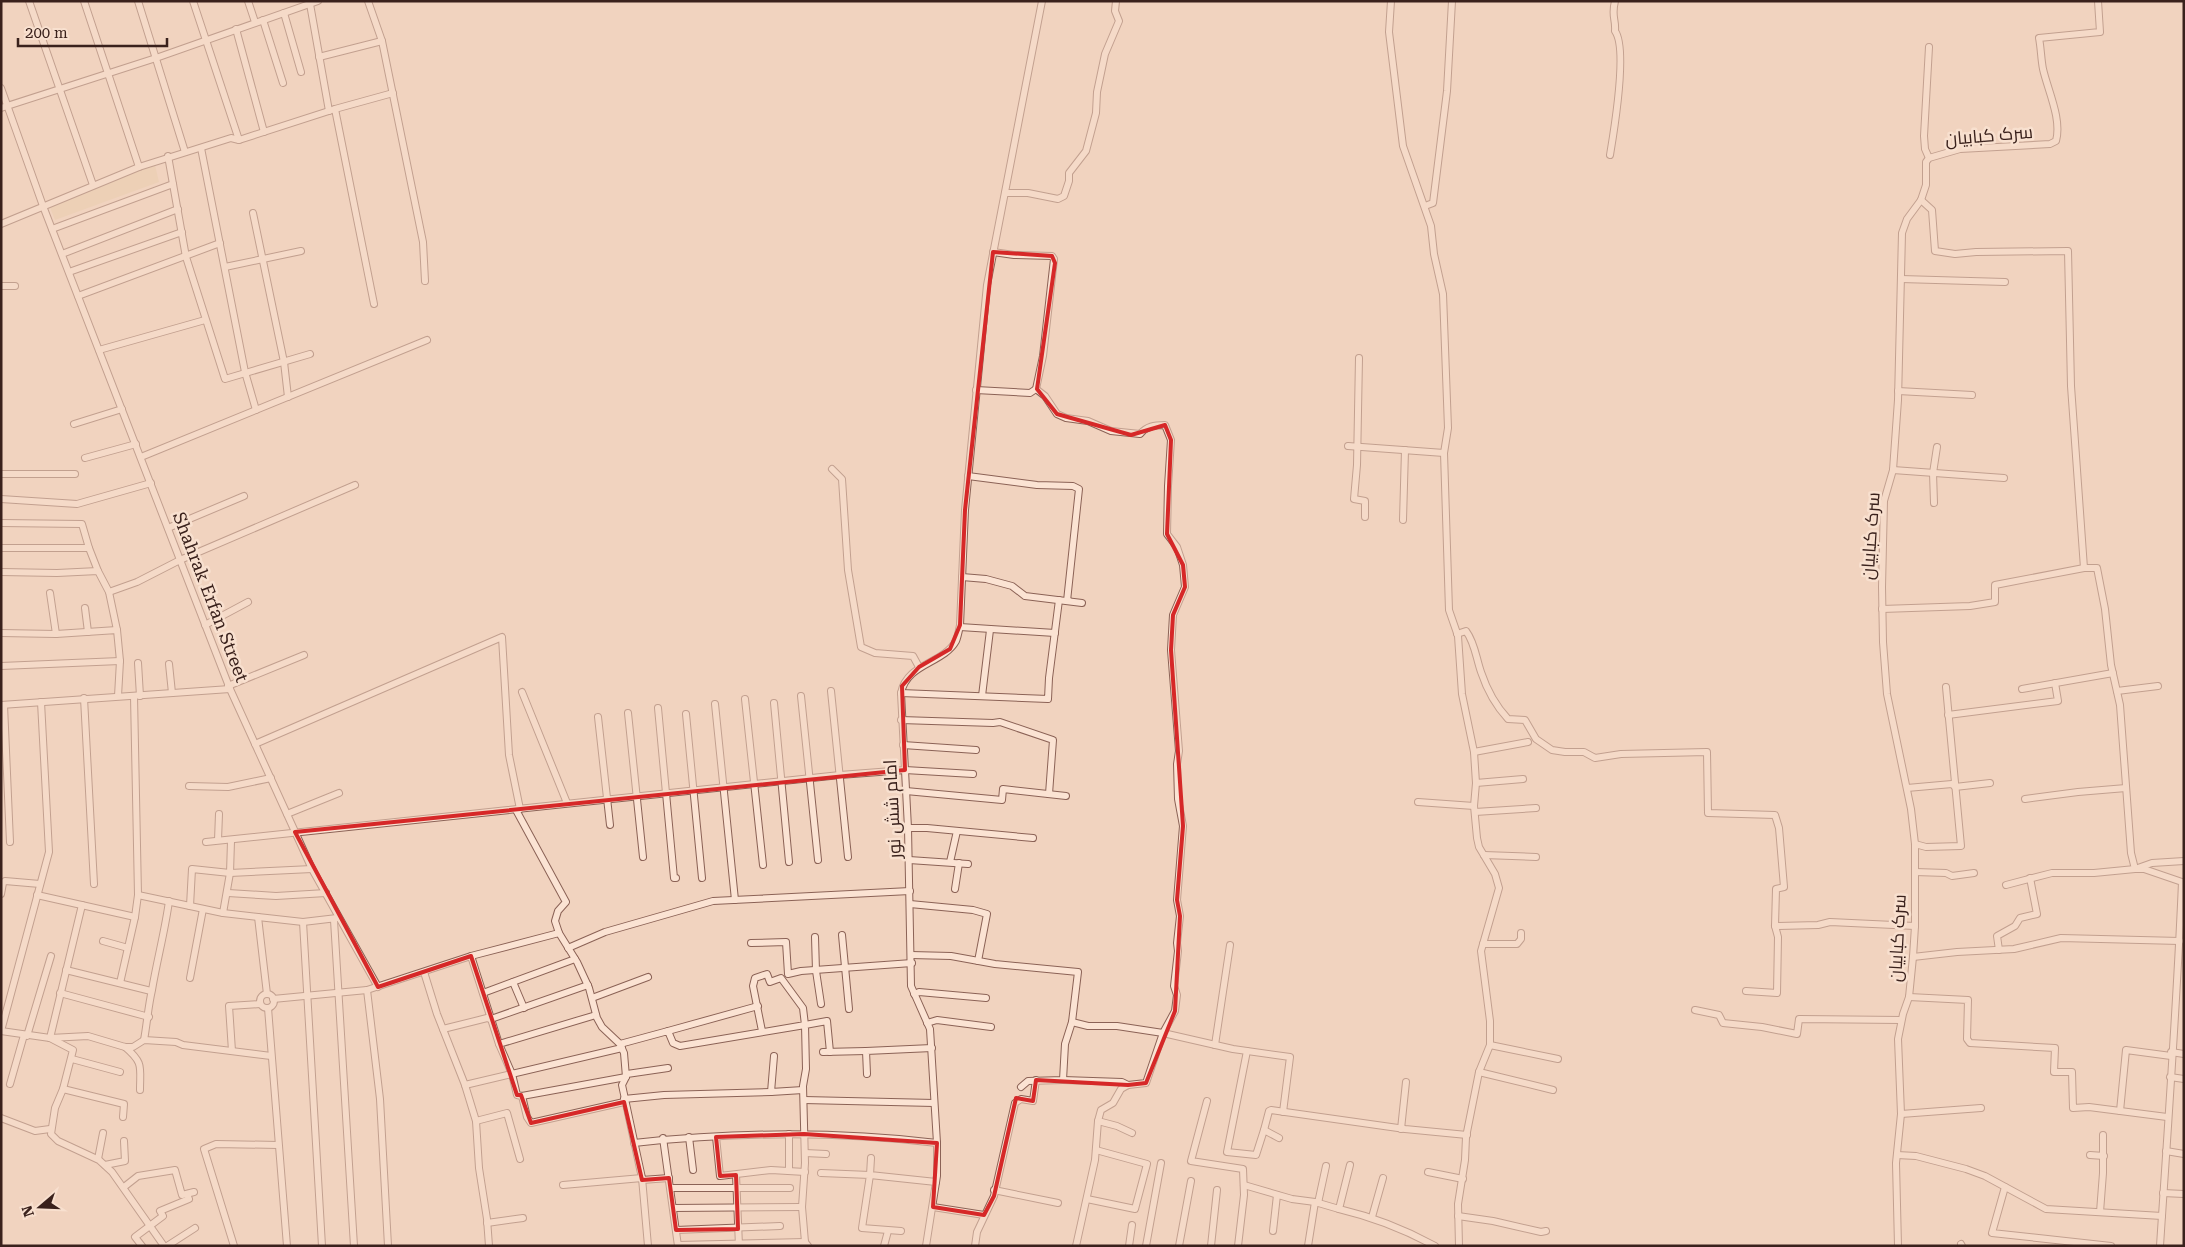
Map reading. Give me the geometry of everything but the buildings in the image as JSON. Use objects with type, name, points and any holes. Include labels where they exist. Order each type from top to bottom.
[{"type":"street","points":[[29,1],[93,185]]},
{"type":"street","points":[[84,1],[139,167]]},
{"type":"street","points":[[138,1],[185,152]]},
{"type":"street","points":[[194,1],[238,140]]},
{"type":"street","points":[[248,1],[255,22]]},
{"type":"street","points":[[4,107],[156,58],[318,1]]},
{"type":"street","points":[[368,1],[382,42],[393,94],[423,242],[425,281]]},
{"type":"street","points":[[1042,1],[987,285],[968,476],[960,627],[957,640],[950,649],[919,667],[908,677],[901,693],[1048,698],[1059,600]]},
{"type":"street","points":[[1004,193],[1028,193],[1058,198],[1064,196],[1069,181],[1069,173],[1086,151],[1091,136],[1105,54],[1119,21],[1115,10],[1116,1]]},
{"type":"street","points":[[1391,1],[1389,32],[1403,146],[1431,226],[1434,254],[1443,294],[1448,428],[1444,453],[1449,610],[1457,634],[1462,694],[1474,752],[1477,838],[1495,874],[1499,888],[1481,951],[1490,1020],[1490,1045],[1479,1072],[1467,1135],[1463,1179],[1458,1204],[1459,1246]]},
{"type":"street","points":[[1424,206],[1433,203],[1446,91],[1452,1]]},
{"type":"street","points":[[1610,155],[1618,101],[1620,56],[1620,37],[1615,31],[1616,25],[1612,18],[1616,1]]},
{"type":"street","name":"سرک کبابیان","points":[[1898,1246],[1897,1155],[1901,1114],[1898,1039],[1901,1020],[1909,996],[1913,957],[1915,844],[1907,788],[1887,694],[1882,609],[1884,501],[1893,470],[1904,225],[1921,200],[1926,185],[1926,162],[1929,158],[1960,149],[2050,144],[2056,142],[2058,136],[2054,109],[2043,67],[2039,38],[2100,32],[2098,1]]},
{"type":"street","points":[[306,4],[332,110],[374,304]]},
{"type":"street","points":[[284,13],[301,72]]},
{"type":"street","points":[[263,20],[283,83]]},
{"type":"street","points":[[236,29],[264,132]]},
{"type":"street","points":[[319,57],[382,42]]},
{"type":"street","points":[[1929,47],[1924,136],[1925,149],[1929,158]]},
{"type":"street","name":"Shahrak Erfan Street","points":[[1,88],[4,107],[229,687],[336,918],[378,986]]},
{"type":"street","points":[[1,224],[168,156],[232,138],[238,140],[332,110],[393,94]]},
{"type":"street","points":[[201,148],[245,372],[256,410]]},
{"type":"street","points":[[168,156],[186,257],[225,379],[310,354]]},
{"type":"street","points":[[52,229],[173,184]]},
{"type":"street","points":[[1921,200],[1932,210],[1935,251],[1955,254],[2068,251],[2071,386],[2084,568]]},
{"type":"street","points":[[62,254],[178,209]]},
{"type":"street","points":[[253,213],[284,362],[288,397]]},
{"type":"street","points":[[69,272],[182,232]]},
{"type":"street","points":[[78,296],[220,243]]},
{"type":"street","points":[[225,267],[301,251]]},
{"type":"street","points":[[976,391],[1030,393],[1036,389],[1043,356],[1054,259],[1052,256],[1014,255],[993,252]]},
{"type":"street","points":[[1901,279],[2006,282]]},
{"type":"street","points":[[1,286],[14,286]]},
{"type":"street","points":[[99,350],[205,320]]},
{"type":"street","points":[[141,457],[427,340]]},
{"type":"street","points":[[1359,358],[1352,446],[1357,465],[1354,499],[1365,501],[1365,517]]},
{"type":"street","points":[[1036,389],[1045,396],[1057,414],[1066,418],[1088,421],[1111,431],[1131,435],[1140,434],[1146,428],[1155,425],[1165,425],[1171,440],[1167,534],[1177,547],[1183,565],[1185,588],[1173,615],[1171,650],[1179,751],[1176,764],[1178,799],[1183,826],[1177,900],[1180,916],[1176,943],[1178,952],[1174,986],[1176,996],[1175,1011],[1163,1033],[1146,1083],[1128,1085],[1120,1089],[1113,1103],[1101,1110],[1087,1199],[1076,1246]]},
{"type":"street","points":[[1898,391],[1972,395]]},
{"type":"street","points":[[74,424],[122,409]]},
{"type":"street","points":[[85,458],[136,444]]},
{"type":"street","points":[[1352,446],[1444,453]]},
{"type":"street","points":[[1934,503],[1933,473],[1937,447]]},
{"type":"street","points":[[1403,520],[1405,450]]},
{"type":"street","points":[[832,469],[842,479],[848,570],[861,647],[875,653],[913,656],[919,667]]},
{"type":"street","points":[[1893,470],[2004,478]]},
{"type":"street","points":[[1,474],[75,474]]},
{"type":"street","points":[[968,476],[1038,485],[1073,486],[1079,489],[1067,601],[1069,601]]},
{"type":"street","points":[[1,500],[77,504],[151,483]]},
{"type":"street","points":[[109,592],[138,582],[180,560],[355,484]]},
{"type":"street","points":[[168,528],[244,496]]},
{"type":"street","points":[[1,523],[82,524],[88,548],[109,592],[117,630],[120,661],[118,696]]},
{"type":"street","points":[[1,548],[88,548]]},
{"type":"street","points":[[1882,609],[1970,606],[1995,602],[1995,585],[2084,568],[2096,568],[2105,609],[2113,673],[2120,705],[2131,853],[2135,869]]},
{"type":"street","points":[[1,572],[57,573],[98,571]]},
{"type":"street","points":[[962,577],[986,579],[1012,586],[1025,596],[1082,603]]},
{"type":"street","points":[[50,593],[56,634]]},
{"type":"street","points":[[205,625],[248,602]]},
{"type":"street","points":[[85,608],[88,632]]},
{"type":"street","points":[[960,627],[1055,633]]},
{"type":"street","points":[[1,633],[56,634],[117,630]]},
{"type":"street","points":[[982,696],[990,630]]},
{"type":"street","points":[[1457,634],[1466,631],[1472,639],[1481,674],[1493,703],[1508,720],[1525,720],[1536,739],[1552,750],[1584,752],[1595,758],[1621,754],[1706,752],[1708,813],[1775,815],[1779,828],[1784,887],[1776,888],[1776,926],[1778,938],[1777,993],[1746,991]]},
{"type":"street","points":[[255,744],[502,637],[509,755],[518,809],[566,902],[558,911],[555,921],[559,933],[588,985],[596,1014],[602,1027],[621,1046],[624,1053],[626,1077],[622,1085],[642,1179],[648,1246]]},
{"type":"street","points":[[10,842],[3,705],[84,698],[137,696],[229,687],[304,655]]},
{"type":"street","points":[[1,666],[120,661]]},
{"type":"street","points":[[120,983],[136,916],[138,894],[138,663]]},
{"type":"street","points":[[169,664],[172,693]]},
{"type":"street","points":[[2022,689],[2113,673]]},
{"type":"street","points":[[1948,715],[2058,702],[2055,683]]},
{"type":"street","points":[[2117,690],[2158,686]]},
{"type":"street","points":[[1915,844],[1926,847],[1961,846],[1946,687]]},
{"type":"street","points":[[831,691],[848,857]]},
{"type":"street","points":[[522,692],[567,804]]},
{"type":"street","name":"امام شش نور","points":[[901,693],[908,828],[912,986],[930,1028],[937,1143],[936,1182],[926,1246]]},
{"type":"street","points":[[801,696],[818,860]]},
{"type":"street","points":[[84,698],[94,884]]},
{"type":"street","points":[[745,699],[762,866]]},
{"type":"street","points":[[41,702],[49,852],[1,1031],[50,1038],[88,1036],[125,1047],[133,1047],[144,1040],[176,1042],[183,1045],[271,1056]]},
{"type":"street","points":[[774,703],[789,862]]},
{"type":"street","points":[[715,704],[735,900]]},
{"type":"street","points":[[658,708],[674,878],[676,878]]},
{"type":"street","points":[[628,713],[642,857]]},
{"type":"street","points":[[686,714],[702,878]]},
{"type":"street","points":[[598,717],[610,825]]},
{"type":"street","points":[[901,720],[1000,722],[1053,740],[1049,794]]},
{"type":"street","points":[[1474,752],[1528,742]]},
{"type":"street","points":[[903,745],[976,750]]},
{"type":"street","points":[[206,842],[218,840],[231,841],[295,832],[840,775],[905,770],[973,774]]},
{"type":"street","points":[[189,786],[228,787],[271,778]]},
{"type":"street","points":[[1476,782],[1523,779]]},
{"type":"street","points":[[1955,788],[1990,783]]},
{"type":"street","points":[[1907,788],[1952,784],[1955,788]]},
{"type":"street","points":[[2025,799],[2126,788]]},
{"type":"street","points":[[906,791],[1002,800],[1003,789],[1066,796]]},
{"type":"street","points":[[287,814],[338,793]]},
{"type":"street","points":[[1418,802],[1475,809],[1536,808]]},
{"type":"street","points":[[218,840],[220,814]]},
{"type":"street","points":[[908,828],[1033,838]]},
{"type":"street","points":[[950,862],[956,831]]},
{"type":"street","points":[[223,913],[228,893],[231,841]]},
{"type":"street","points":[[1484,855],[1536,857]]},
{"type":"street","points":[[909,860],[968,864]]},
{"type":"street","points":[[2135,869],[2152,863],[2184,861]]},
{"type":"street","points":[[955,889],[959,863]]},
{"type":"street","points":[[190,906],[192,869],[230,874],[312,869]]},
{"type":"street","points":[[2006,885],[2052,873],[2094,873],[2135,869],[2144,869],[2182,882],[2181,957],[2171,1054],[2160,1246]]},
{"type":"street","points":[[1915,872],[1952,876],[1974,873]]},
{"type":"street","points":[[1998,950],[1998,936],[2015,926],[2020,918],[2037,914],[2030,878]]},
{"type":"street","points":[[1,894],[3,882],[5,881],[40,884]]},
{"type":"street","points":[[568,948],[605,932],[713,901],[910,891]]},
{"type":"street","points":[[228,893],[276,896],[326,894]]},
{"type":"street","points":[[138,894],[223,913],[303,922],[336,918],[354,1246]]},
{"type":"street","points":[[37,895],[136,916]]},
{"type":"street","points":[[144,1040],[149,1017],[151,991],[165,933],[170,901]]},
{"type":"street","points":[[910,904],[973,910],[987,914],[978,961]]},
{"type":"street","points":[[50,1038],[82,905]]},
{"type":"street","points":[[190,978],[203,909]]},
{"type":"street","points":[[258,917],[267,994],[273,1000]]},
{"type":"street","points":[[303,922],[322,1246]]},
{"type":"street","points":[[1776,926],[1818,925],[1830,922],[1915,926]]},
{"type":"street","points":[[273,1000],[367,990],[471,956],[559,933]]},
{"type":"street","points":[[1483,944],[1517,944],[1521,939],[1521,933]]},
{"type":"street","points":[[842,935],[849,1009]]},
{"type":"street","points":[[815,937],[816,971],[821,1004]]},
{"type":"street","points":[[1913,957],[2014,949],[2061,938],[2180,941]]},
{"type":"street","points":[[102,942],[128,948]]},
{"type":"street","points":[[750,943],[786,942],[788,974],[845,967],[912,963]]},
{"type":"street","points":[[1215,1045],[1230,945]]},
{"type":"street","points":[[911,955],[952,956],[978,961],[1078,972],[1072,1022],[1066,1044],[1063,1080]]},
{"type":"street","points":[[10,1084],[51,956]]},
{"type":"street","points":[[471,956],[499,1044],[512,1074],[517,1095],[522,1096],[668,1068]]},
{"type":"street","points":[[483,993],[575,959]]},
{"type":"street","points":[[66,970],[151,991]]},
{"type":"street","points":[[424,972],[476,1121],[479,1168],[488,1223],[488,1246]]},
{"type":"street","points":[[663,1138],[678,1245],[806,1244],[802,1207],[805,1172],[803,1090],[806,1069],[803,1008],[781,978],[770,982],[767,974],[755,978],[753,986],[762,1031]]},
{"type":"street","points":[[592,998],[648,977]]},
{"type":"street","points":[[513,982],[524,1008]]},
{"type":"street","points":[[443,1029],[487,1018],[491,1019],[588,985]]},
{"type":"street","points":[[367,990],[380,1099],[388,1246]]},
{"type":"street","points":[[914,994],[919,992],[986,998]]},
{"type":"street","points":[[60,993],[149,1017]]},
{"type":"street","points":[[260,1004],[261,997],[267,994]]},
{"type":"street","points":[[1909,996],[1968,1000],[1967,1039],[1970,1043],[2055,1048],[2054,1072],[2072,1072],[2073,1108],[2089,1107],[2167,1117]]},
{"type":"street","points":[[273,1000],[268,1008],[287,1246]]},
{"type":"street","points":[[232,1050],[229,1006],[260,1004],[268,1008]]},
{"type":"street","points":[[465,1085],[621,1046],[758,1006]]},
{"type":"street","points":[[1695,1010],[1719,1015],[1723,1023],[1762,1027],[1797,1034],[1799,1019],[1901,1020]]},
{"type":"street","points":[[499,1044],[596,1014]]},
{"type":"street","points":[[927,1022],[937,1020],[991,1026]]},
{"type":"street","points":[[668,1031],[673,1043],[680,1046],[827,1021],[826,1052],[932,1048]]},
{"type":"street","points":[[1072,1022],[1088,1026],[1117,1026],[1163,1033],[1215,1045],[1290,1057],[1283,1112]]},
{"type":"street","points":[[50,1038],[73,1050],[63,1089],[55,1108],[50,1130],[51,1134],[58,1141],[98,1159],[105,1165],[124,1187],[149,1226],[166,1246],[195,1228]]},
{"type":"street","points":[[1490,1045],[1558,1059]]},
{"type":"street","points":[[125,1047],[137,1057],[140,1065],[140,1090]]},
{"type":"street","points":[[2120,1111],[2126,1050],[2184,1054]]},
{"type":"street","points":[[866,1051],[867,1074]]},
{"type":"street","points":[[1247,1051],[1227,1152],[1256,1155],[1269,1111],[1271,1110],[1401,1129],[1467,1135]]},
{"type":"street","points":[[772,1092],[774,1056]]},
{"type":"street","points":[[72,1059],[120,1072]]},
{"type":"street","points":[[1479,1072],[1553,1090]]},
{"type":"street","points":[[2170,1077],[2184,1079]]},
{"type":"street","points":[[1021,1087],[1028,1082],[1036,1080],[1122,1082],[1128,1085]]},
{"type":"street","points":[[975,1246],[977,1232],[994,1196],[1015,1103],[1021,1099],[1033,1101],[1036,1080]]},
{"type":"street","points":[[1401,1129],[1406,1082]]},
{"type":"street","points":[[63,1089],[124,1104],[123,1117]]},
{"type":"street","points":[[522,1096],[527,1117],[531,1123],[624,1101],[664,1095],[803,1090]]},
{"type":"street","points":[[804,1100],[934,1103]]},
{"type":"street","points":[[1207,1101],[1191,1162],[1243,1169],[1244,1185],[1238,1246]]},
{"type":"street","points":[[1901,1114],[1981,1108]]},
{"type":"street","points":[[476,1121],[507,1114],[520,1159]]},
{"type":"street","points":[[1,1118],[35,1131],[50,1130]]},
{"type":"street","points":[[1098,1121],[1117,1126],[1132,1133]]},
{"type":"street","points":[[1264,1130],[1280,1138]]},
{"type":"street","points":[[98,1159],[103,1133]]},
{"type":"street","points":[[789,1134],[789,1171]]},
{"type":"street","points":[[634,1142],[663,1138],[804,1134],[882,1137],[937,1143]]},
{"type":"street","points":[[2100,1212],[2104,1156],[2103,1135]]},
{"type":"street","points":[[689,1137],[693,1170]]},
{"type":"street","points":[[716,1137],[720,1176],[771,1170],[805,1172]]},
{"type":"street","points":[[105,1165],[125,1161],[124,1141]]},
{"type":"street","points":[[234,1246],[204,1149],[216,1144],[278,1145]]},
{"type":"street","points":[[1087,1199],[1135,1209],[1147,1164],[1096,1150]]},
{"type":"street","points":[[2166,1152],[2184,1154]]},
{"type":"street","points":[[805,1153],[826,1154]]},
{"type":"street","points":[[1897,1155],[1916,1156],[1966,1168],[1985,1176],[2046,1209],[2162,1216]]},
{"type":"street","points":[[2090,1155],[2104,1156]]},
{"type":"street","points":[[871,1158],[862,1228],[888,1231],[902,1230]]},
{"type":"street","points":[[1146,1246],[1161,1163]]},
{"type":"street","points":[[1339,1209],[1350,1165]]},
{"type":"street","points":[[1308,1246],[1316,1203],[1326,1166]]},
{"type":"street","points":[[124,1187],[138,1176],[175,1170],[182,1195],[190,1193],[189,1199],[160,1211],[163,1216],[135,1237],[142,1246]]},
{"type":"street","points":[[1428,1172],[1463,1179]]},
{"type":"street","points":[[821,1173],[870,1175],[936,1182]]},
{"type":"street","points":[[736,1174],[739,1245]]},
{"type":"street","points":[[563,1185],[669,1178]]},
{"type":"street","points":[[1372,1217],[1383,1178]]},
{"type":"street","points":[[1178,1246],[1191,1181]]},
{"type":"street","points":[[1244,1185],[1277,1195],[1372,1217],[1377,1221],[1401,1228],[1435,1246]]},
{"type":"street","points":[[2005,1187],[1992,1233],[2111,1246]]},
{"type":"street","points":[[671,1188],[790,1188]]},
{"type":"street","points":[[994,1190],[1058,1203]]},
{"type":"street","points":[[1211,1246],[1217,1190]]},
{"type":"street","points":[[2163,1193],[2184,1194]]},
{"type":"street","points":[[1273,1231],[1277,1195]]},
{"type":"street","points":[[673,1208],[802,1207]]},
{"type":"street","points":[[933,1207],[984,1216]]},
{"type":"street","points":[[1458,1216],[1493,1221],[1541,1232],[1546,1231]]},
{"type":"street","points":[[488,1223],[523,1218]]},
{"type":"street","points":[[1129,1246],[1132,1225]]},
{"type":"street","points":[[676,1230],[780,1226]]},
{"type":"street","points":[[884,1246],[888,1231]]},
{"type":"highlighted area","points":[[993,252],[1052,256],[1055,263],[1037,389],[1057,414],[1066,418],[1131,435],[1165,425],[1171,440],[1167,534],[1183,565],[1185,587],[1173,615],[1171,650],[1183,826],[1177,900],[1180,916],[1175,1011],[1146,1083],[1128,1085],[1036,1080],[1033,1101],[1016,1098],[994,1196],[984,1215],[933,1207],[937,1143],[804,1134],[716,1137],[720,1176],[736,1175],[738,1229],[676,1230],[669,1178],[642,1180],[624,1102],[531,1123],[521,1095],[517,1095],[471,956],[378,987],[295,832],[905,770],[902,686],[919,667],[950,649],[960,625],[965,510]]},
{"type":"shaded area","points":[[155,165],[159,182],[55,220],[49,205],[144,166]]}]
